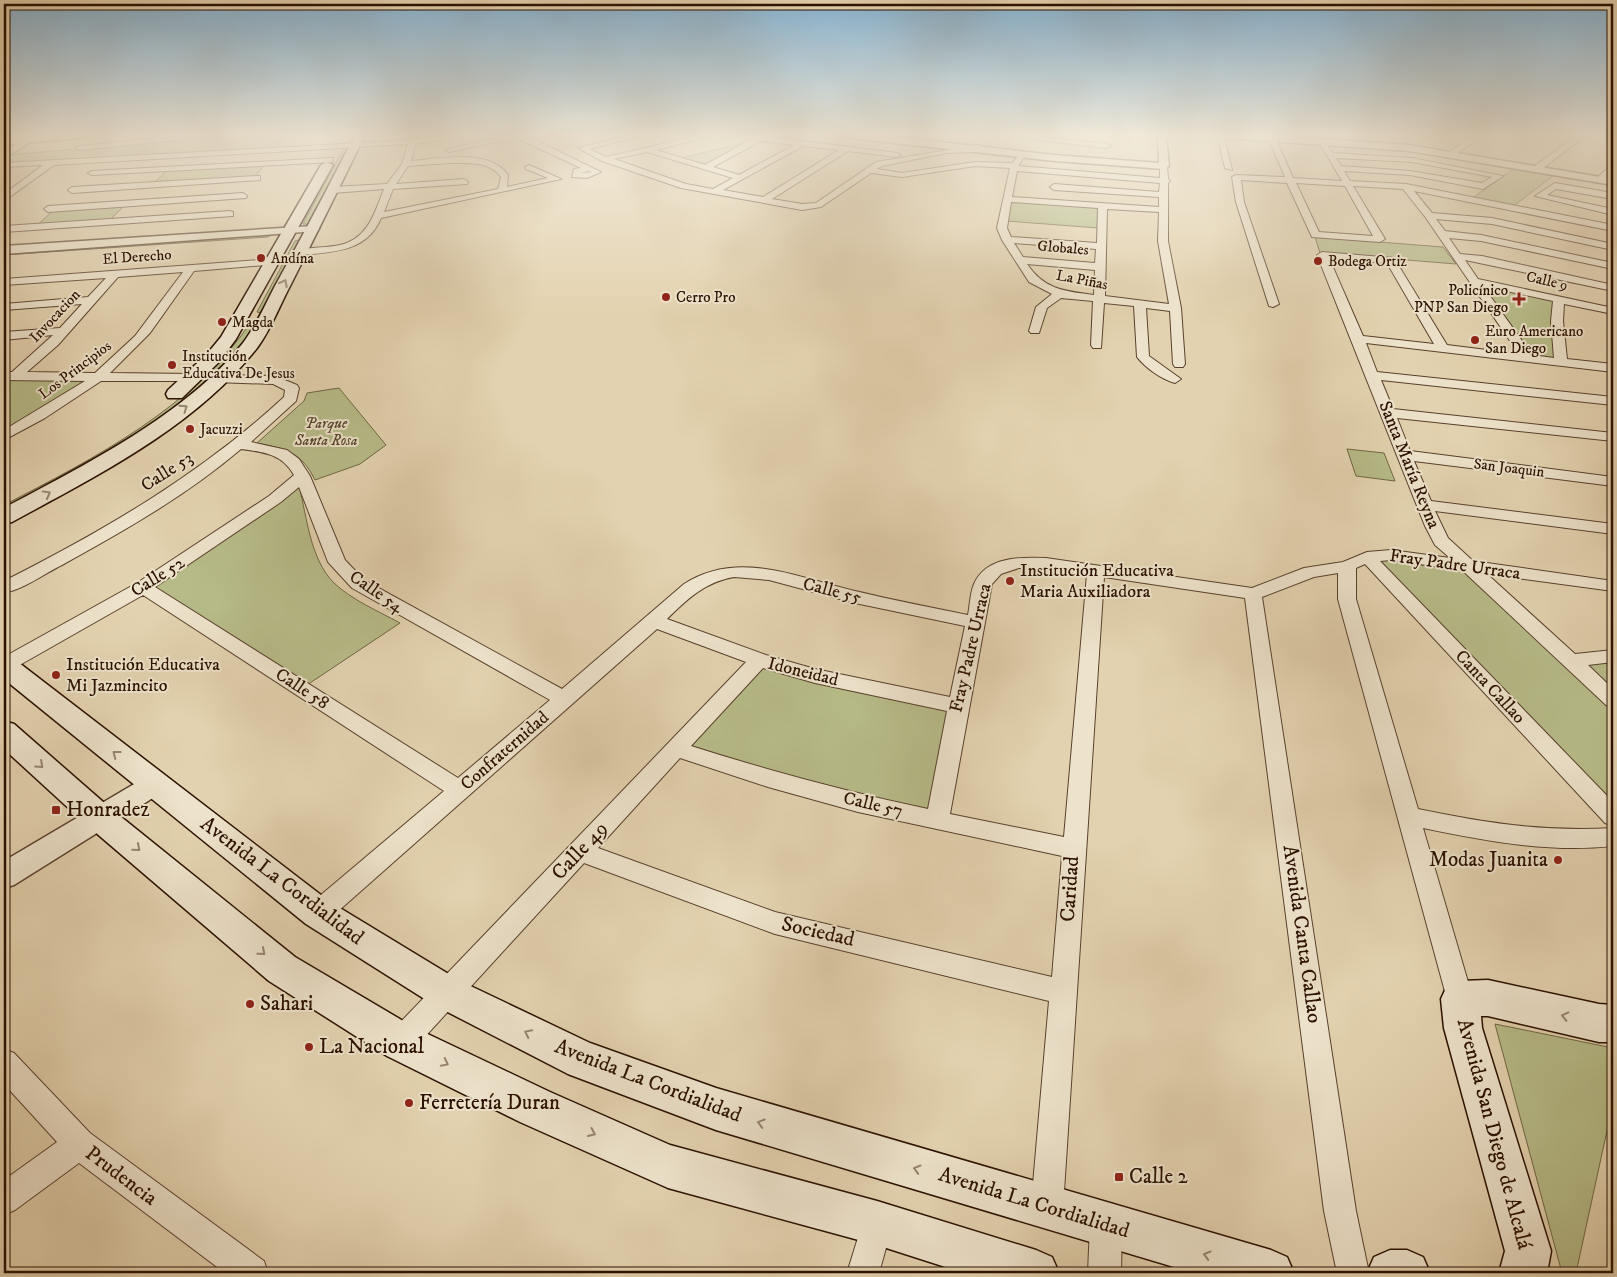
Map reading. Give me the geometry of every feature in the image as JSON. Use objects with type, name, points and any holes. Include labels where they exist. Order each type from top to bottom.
[{"type":"main road","points":[[4,497],[108,440],[144,417],[193,378],[214,358],[242,317],[310,195]]},
{"type":"main road","points":[[4,517],[78,477],[138,440],[194,401],[219,379],[251,344],[331,195]]},
{"type":"main road","points":[[242,317],[266,316]]},
{"type":"main road","name":"Avenida La Cordialidad","points":[[4,665],[318,913],[447,993],[582,1060],[716,1109],[1270,1273]]},
{"type":"main road","points":[[4,732],[99,817],[282,968],[401,1042],[535,1107],[668,1166],[877,1223],[1036,1273]]},
{"type":"main road","name":"Avenida San Diego de Alcalá","points":[[1522,1273],[1525,1270],[1528,1251],[1463,1028],[1460,999],[1488,998],[1599,1023],[1613,1023]]},
{"type":"main road","points":[[1390,1273],[1407,1273]]},
{"type":"street","points":[[26,227],[65,195]]},
{"type":"street","points":[[301,252],[343,248],[357,242],[372,229],[387,195]]},
{"type":"street","points":[[379,216],[429,195]]},
{"type":"street","points":[[437,195],[463,197],[476,195]]},
{"type":"street","points":[[732,195],[797,207],[818,205],[833,195]]},
{"type":"street","points":[[763,201],[773,195]]},
{"type":"street","name":"La Piñas","points":[[1009,195],[1002,228],[1007,240],[1033,280],[1060,294],[1175,308]]},
{"type":"street","points":[[1051,202],[1052,195]]},
{"type":"street","points":[[1159,195],[1165,195],[1163,241],[1175,308],[1179,364]]},
{"type":"street","points":[[1238,195],[1273,304]]},
{"type":"street","points":[[1298,195],[1315,235],[1377,240],[1381,237],[1354,195]]},
{"type":"street","points":[[1411,195],[1429,216],[1455,256],[1528,358]]},
{"type":"street","points":[[1440,195],[1613,228]]},
{"type":"street","points":[[1541,195],[1539,196],[1613,212]]},
{"type":"street","points":[[213,236],[243,196]]},
{"type":"street","points":[[48,209],[243,196]]},
{"type":"street","points":[[1008,199],[1165,210]]},
{"type":"street","points":[[1097,345],[1103,206]]},
{"type":"street","points":[[4,229],[230,214]]},
{"type":"street","points":[[1429,216],[1483,220],[1613,247]]},
{"type":"street","points":[[4,257],[311,232]]},
{"type":"street","points":[[4,250],[213,236],[288,234]]},
{"type":"street","points":[[1441,234],[1481,238],[1613,266]]},
{"type":"street","points":[[1007,240],[1102,246]]},
{"type":"street","points":[[1322,255],[1390,260],[1415,299],[1442,348]]},
{"type":"street","name":"Santa María Reyna","points":[[1322,255],[1358,339],[1424,505],[1441,541],[1613,700]]},
{"type":"street","points":[[1455,256],[1482,259],[1613,288]]},
{"type":"street","name":"Globales","points":[[1021,260],[1101,267]]},
{"type":"street","name":"El Derecho","points":[[4,282],[273,262]]},
{"type":"street","name":"Los Principios","points":[[4,436],[46,412],[98,378],[139,339],[191,268]]},
{"type":"street","name":"Invocacion","points":[[10,376],[64,331],[115,274]]},
{"type":"street","name":"Calle 9","points":[[1474,281],[1613,311]]},
{"type":"street","points":[[1035,331],[1042,307],[1060,294]]},
{"type":"street","points":[[1559,299],[1556,321],[1561,361]]},
{"type":"street","points":[[4,307],[91,300]]},
{"type":"street","points":[[1140,305],[1143,357],[1175,379]]},
{"type":"street","points":[[4,336],[64,331]]},
{"type":"street","points":[[1358,339],[1613,368]]},
{"type":"street","points":[[1372,375],[1613,401]]},
{"type":"street","points":[[10,376],[193,378]]},
{"type":"street","name":"Calle 53","points":[[4,588],[90,542],[177,490],[240,445],[291,398],[292,388],[275,380],[219,379]]},
{"type":"street","points":[[1388,413],[1613,436]]},
{"type":"street","name":"Calle 54","points":[[240,445],[265,448],[282,454],[294,462],[302,476],[337,562],[350,577],[393,605],[564,699]]},
{"type":"street","name":"San Joaquin","points":[[1405,455],[1613,481]]},
{"type":"street","name":"Calle 52","points":[[4,665],[143,587],[275,499],[302,476]]},
{"type":"street","points":[[1424,505],[1613,529]]},
{"type":"street","name":"Fray Padre Urraca","points":[[938,819],[974,622],[983,584],[989,573],[1003,566],[1024,562],[1046,563],[1253,594],[1310,572],[1391,555],[1613,586]]},
{"type":"street","points":[[1357,561],[1347,598],[1460,999]]},
{"type":"street","name":"Canta Callao","points":[[1357,561],[1613,817]]},
{"type":"street","name":"Caridad","points":[[1047,1207],[1073,849],[1096,571]]},
{"type":"street","name":"Calle 55","points":[[691,586],[717,575],[747,572],[785,579],[853,597],[974,622]]},
{"type":"street","name":"Confraternidad","points":[[318,913],[654,621],[691,586]]},
{"type":"street","name":"Calle 58","points":[[143,587],[460,790]]},
{"type":"street","name":"Avenida Canta Callao","points":[[1253,594],[1340,1211],[1353,1273]]},
{"type":"street","name":"Idoneidad","points":[[654,621],[759,660],[815,676],[958,706]]},
{"type":"street","points":[[1571,661],[1613,656]]},
{"type":"street","name":"Calle 49","points":[[401,1042],[759,660]]},
{"type":"street","name":"Calle 57","points":[[676,749],[768,778],[849,800],[1073,849]]},
{"type":"street","points":[[4,876],[155,784]]},
{"type":"street","points":[[1408,816],[1508,836],[1580,841],[1613,837]]},
{"type":"street","name":"Sociedad","points":[[580,851],[775,922],[1063,992]]},
{"type":"street","name":"Prudencia","points":[[4,1063],[79,1144],[252,1273]]},
{"type":"street","points":[[4,1199],[79,1144]]},
{"type":"street","points":[[863,1273],[877,1223]]},
{"type":"street","points":[[1104,1273],[1106,1225]]},
{"type":"green space","points":[[319,195],[326,195],[311,224],[303,224]]},
{"type":"green space","points":[[1477,195],[1528,195],[1512,207],[1471,199]]},
{"type":"green space","points":[[1011,200],[1098,207],[1098,228],[1006,221]]},
{"type":"green space","points":[[124,206],[109,221],[36,226],[54,210]]},
{"type":"green space","points":[[273,234],[268,237],[4,255],[4,252]]},
{"type":"green space","points":[[1315,237],[1443,247],[1456,264],[1320,253]]},
{"type":"green space","points":[[302,239],[262,313],[257,312],[295,241]]},
{"type":"green space","points":[[1478,282],[1555,299],[1557,359],[1531,356]]},
{"type":"green space","points":[[264,318],[248,343],[194,396],[54,487],[4,514],[4,505],[107,449],[173,404],[202,379],[229,350],[253,319]]},
{"type":"green space","points":[[4,379],[87,381],[29,421],[4,435]]},
{"type":"green space","name":"Parque Santa Rosa","points":[[339,388],[386,445],[360,464],[315,480],[304,463],[292,453],[277,447],[257,443],[304,401],[307,393]]},
{"type":"green space","points":[[1347,449],[1384,453],[1395,481],[1356,476]]},
{"type":"green space","points":[[299,486],[314,550],[326,573],[334,583],[349,595],[400,623],[307,685],[151,586]]},
{"type":"green space","points":[[1388,560],[1464,571],[1613,708],[1613,808],[1376,561]]},
{"type":"green space","points":[[1613,659],[1613,695],[1580,664]]},
{"type":"green space","points":[[764,665],[948,709],[931,810],[860,797],[690,747]]},
{"type":"green space","points":[[1495,1024],[1613,1048],[1613,1103],[1576,1273],[1562,1273]]},
{"type":"place","name":"Andína","points":[[261,258]]},
{"type":"place","name":"Bodega Ortiz","points":[[1318,261]]},
{"type":"place","name":"Cerro Pro","points":[[666,297]]},
{"type":"place","name":"Policínico PNP San Diego","points":[[1519,299]]},
{"type":"place","name":"Magda","points":[[222,322]]},
{"type":"place","name":"Euro Americano San Diego","points":[[1475,340]]},
{"type":"place","name":"Institución Educativa De Jesus","points":[[172,365]]},
{"type":"place","name":"Jacuzzi","points":[[190,429]]},
{"type":"place","name":"Institución Educativa Maria Auxiliadora","points":[[1010,581]]},
{"type":"place","name":"Institución Educativa Mi Jazmincito","points":[[56,675]]},
{"type":"place","name":"Honradez","points":[[56,810]]},
{"type":"place","name":"Modas Juanita","points":[[1558,860]]},
{"type":"place","name":"Sahari","points":[[250,1004]]},
{"type":"place","name":"La Nacional","points":[[309,1047]]},
{"type":"place","name":"Ferretería Duran","points":[[409,1103]]},
{"type":"place","name":"Calle 2","points":[[1119,1177]]}]
